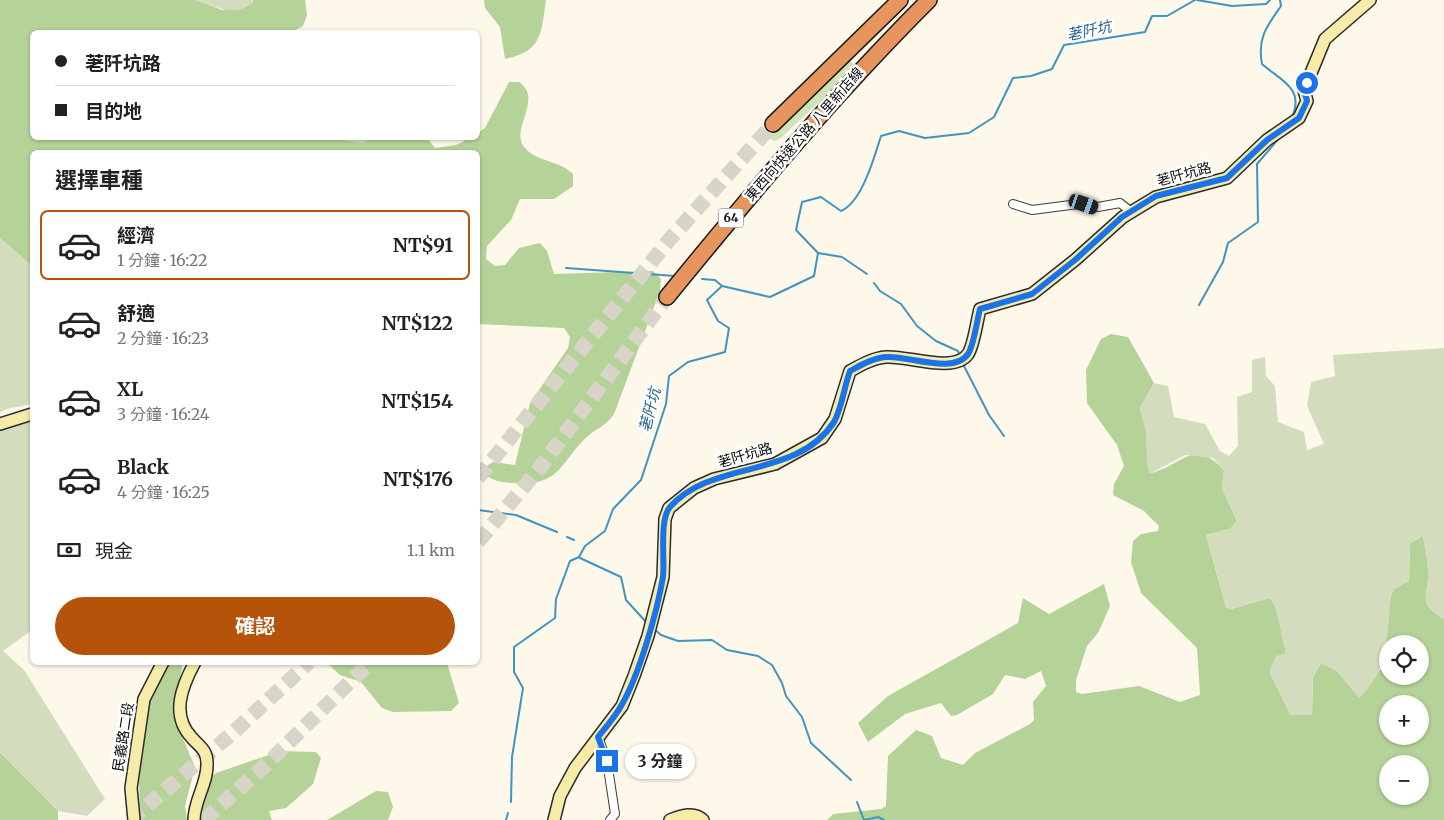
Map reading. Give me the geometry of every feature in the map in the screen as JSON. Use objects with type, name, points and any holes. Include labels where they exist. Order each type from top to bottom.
[{"type":"highway","name":"東西向快速公路 八里新店線","points":[[774,124],[900,0]]},
{"type":"highway","name":"東西向快速公路 八里新店線","points":[[667,297],[796,140],[928,0]]},
{"type":"street","name":"荖阡坑路","points":[[554,820],[560,796],[571,775],[622,706],[651,624],[662,577],[665,519],[669,508],[694,488],[714,480],[775,464],[822,438],[835,420],[850,371],[863,364],[884,357],[945,364],[961,360],[968,354],[980,309],[1032,294],[1075,260],[1130,211],[1156,196],[1227,178],[1283,128],[1299,118],[1306,107],[1307,101],[1304,90],[1326,39],[1370,0]]},
{"type":"street","points":[[1014,204],[1032,210],[1078,204],[1098,207],[1120,203],[1130,211]]},
{"type":"street","points":[[0,424],[30,415]]},
{"type":"street","name":"民義路二段","points":[[134,820],[131,788],[144,700],[162,665]]},
{"type":"street","points":[[193,665],[183,685],[180,698],[180,714],[185,730],[202,746],[207,760],[204,781],[195,806],[194,820]]},
{"type":"street","points":[[598,737],[607,761],[615,814],[610,820]]},
{"type":"street","points":[[670,820],[689,815],[699,816],[703,820]]},
{"type":"green space","points":[[0,0],[196,0],[222,10],[253,2],[253,0],[305,0],[307,15],[303,26],[296,30],[30,30],[30,140],[345,140],[363,143],[368,140],[429,140],[435,148],[456,145],[466,140],[480,140],[480,132],[485,128],[509,82],[520,82],[526,90],[528,98],[528,105],[521,128],[521,142],[530,153],[561,166],[573,174],[573,186],[554,199],[520,199],[511,220],[487,246],[486,259],[495,266],[505,265],[519,248],[540,243],[547,251],[554,274],[653,271],[661,279],[660,291],[614,414],[579,445],[552,476],[532,483],[510,483],[488,477],[485,467],[493,462],[515,465],[530,403],[568,348],[570,337],[564,328],[480,324],[480,150],[30,150],[30,264],[0,238]]},
{"type":"green space","points":[[196,0],[253,0],[248,6],[241,9],[226,10]]},
{"type":"green space","points":[[484,0],[546,0],[541,31],[533,46],[517,56],[505,59],[500,27],[485,8]]},
{"type":"green space","points":[[850,60],[855,66],[781,138],[775,141],[766,137]]},
{"type":"green space","points":[[345,140],[369,140],[363,143]]},
{"type":"green space","points":[[0,238],[30,264],[30,404],[6,409],[0,413]]},
{"type":"green space","points":[[1111,334],[1128,337],[1154,383],[1140,408],[1146,431],[1148,469],[1151,473],[1162,470],[1195,455],[1213,460],[1224,470],[1222,488],[1237,521],[1230,529],[1206,535],[1226,607],[1231,609],[1270,598],[1276,608],[1286,653],[1312,715],[1313,677],[1321,663],[1336,670],[1359,697],[1379,671],[1379,685],[1429,685],[1429,635],[1386,635],[1391,595],[1394,589],[1409,581],[1410,543],[1423,536],[1428,567],[1427,603],[1435,613],[1444,619],[1444,820],[827,820],[833,814],[881,809],[886,806],[888,756],[916,730],[932,736],[941,758],[963,765],[975,753],[1030,724],[1034,720],[1033,702],[1046,686],[1041,671],[1025,679],[1005,675],[993,694],[957,715],[951,716],[941,703],[905,714],[868,742],[858,723],[888,696],[1018,623],[1023,598],[1049,614],[1104,584],[1110,606],[1098,633],[1087,646],[1076,680],[1076,692],[1082,694],[1139,686],[1180,702],[1200,695],[1197,648],[1141,593],[1131,562],[1133,541],[1141,534],[1158,531],[1159,526],[1144,511],[1113,495],[1114,484],[1124,466],[1117,445],[1087,403],[1086,370],[1101,339]]},
{"type":"green space","points":[[1444,348],[1444,619],[1435,613],[1427,603],[1428,567],[1423,536],[1410,543],[1409,581],[1394,589],[1391,595],[1387,635],[1379,635],[1379,669],[1369,687],[1359,697],[1336,670],[1321,663],[1313,677],[1312,715],[1290,715],[1269,672],[1276,656],[1286,653],[1276,608],[1270,598],[1231,609],[1226,607],[1206,535],[1230,529],[1237,521],[1222,488],[1224,470],[1213,458],[1185,455],[1151,473],[1148,469],[1146,431],[1140,408],[1154,383],[1168,386],[1174,417],[1205,424],[1220,451],[1229,456],[1238,446],[1237,397],[1252,392],[1252,360],[1265,357],[1266,376],[1275,386],[1278,422],[1304,432],[1307,450],[1324,444],[1307,406],[1311,382],[1335,376],[1333,355]]},
{"type":"green space","points":[[30,422],[30,631],[3,651],[24,670],[105,799],[87,816],[58,811],[0,752],[0,428]]},
{"type":"green space","points":[[164,665],[183,665],[173,715],[195,767],[185,806],[187,820],[140,820],[138,741],[142,717]]},
{"type":"green space","points":[[329,665],[448,665],[459,703],[451,711],[393,712],[382,708],[361,682],[340,675]]},
{"type":"green space","points":[[280,751],[316,752],[321,758],[313,784],[286,808],[269,811],[272,820],[196,820],[200,784],[216,773]]},
{"type":"green space","points":[[0,752],[58,811],[58,820],[0,820]]},
{"type":"green space","points":[[376,791],[388,792],[393,807],[388,820],[327,820]]},
{"type":"waterway","name":"荖阡坑","points":[[511,802],[512,757],[523,688],[514,672],[514,647],[555,618],[556,599],[570,561],[579,557],[585,546],[605,531],[613,509],[641,480],[666,404],[669,376],[688,362],[725,352],[729,328],[718,321],[707,300],[722,286],[770,297],[814,276],[818,253],[796,230],[802,202],[821,197],[841,211],[848,206],[861,189],[881,136],[899,131],[925,138],[969,133],[994,117],[1013,78],[1031,76],[1052,69],[1064,45],[1145,32],[1152,16],[1167,16],[1195,0]]},
{"type":"waterway","name":"荖阡坑","points":[[1197,0],[1232,6],[1266,4],[1270,0]]},
{"type":"waterway","points":[[1280,0],[1281,6],[1264,33],[1261,55],[1262,64],[1283,80],[1293,92],[1295,107],[1292,117]]},
{"type":"waterway","points":[[1199,305],[1223,262],[1228,243],[1258,222],[1257,164],[1281,136]]},
{"type":"waterway","points":[[818,253],[842,257],[867,274]]},
{"type":"waterway","points":[[566,268],[675,276]]},
{"type":"waterway","points":[[702,279],[715,280],[722,286]]},
{"type":"waterway","points":[[874,283],[880,291],[901,304],[917,326],[936,341],[958,351],[959,354]]},
{"type":"waterway","points":[[964,366],[989,415],[1004,436]]},
{"type":"waterway","points":[[480,510],[516,515],[557,532]]},
{"type":"waterway","points":[[567,537],[574,540]]},
{"type":"waterway","points":[[580,558],[621,577],[626,600],[647,623]]},
{"type":"waterway","points":[[654,629],[661,635],[678,641],[712,640],[727,650],[758,656],[772,665],[782,683],[786,696],[802,717],[811,743],[851,780]]},
{"type":"waterway","points":[[857,802],[864,820],[878,817],[884,820]]},
{"type":"waterway","name":"荖阡坑","points":[[506,820],[508,813]]},
{"type":"tunnel","points":[[480,476],[669,240],[773,124]]},
{"type":"tunnel","points":[[480,540],[541,466],[667,297]]},
{"type":"tunnel","points":[[130,820],[235,731],[306,665]]},
{"type":"tunnel","points":[[204,820],[269,762],[367,665]]},
{"type":"route","points":[[607,761],[598,737],[622,706],[648,636],[662,577],[665,519],[669,508],[676,501],[694,488],[714,480],[775,464],[822,438],[835,420],[850,371],[863,364],[884,357],[898,357],[945,364],[961,360],[968,354],[980,309],[1032,294],[1075,260],[1122,217],[1156,196],[1179,192],[1227,178],[1267,140],[1299,118],[1306,107],[1307,101],[1304,90],[1307,83]]}]
